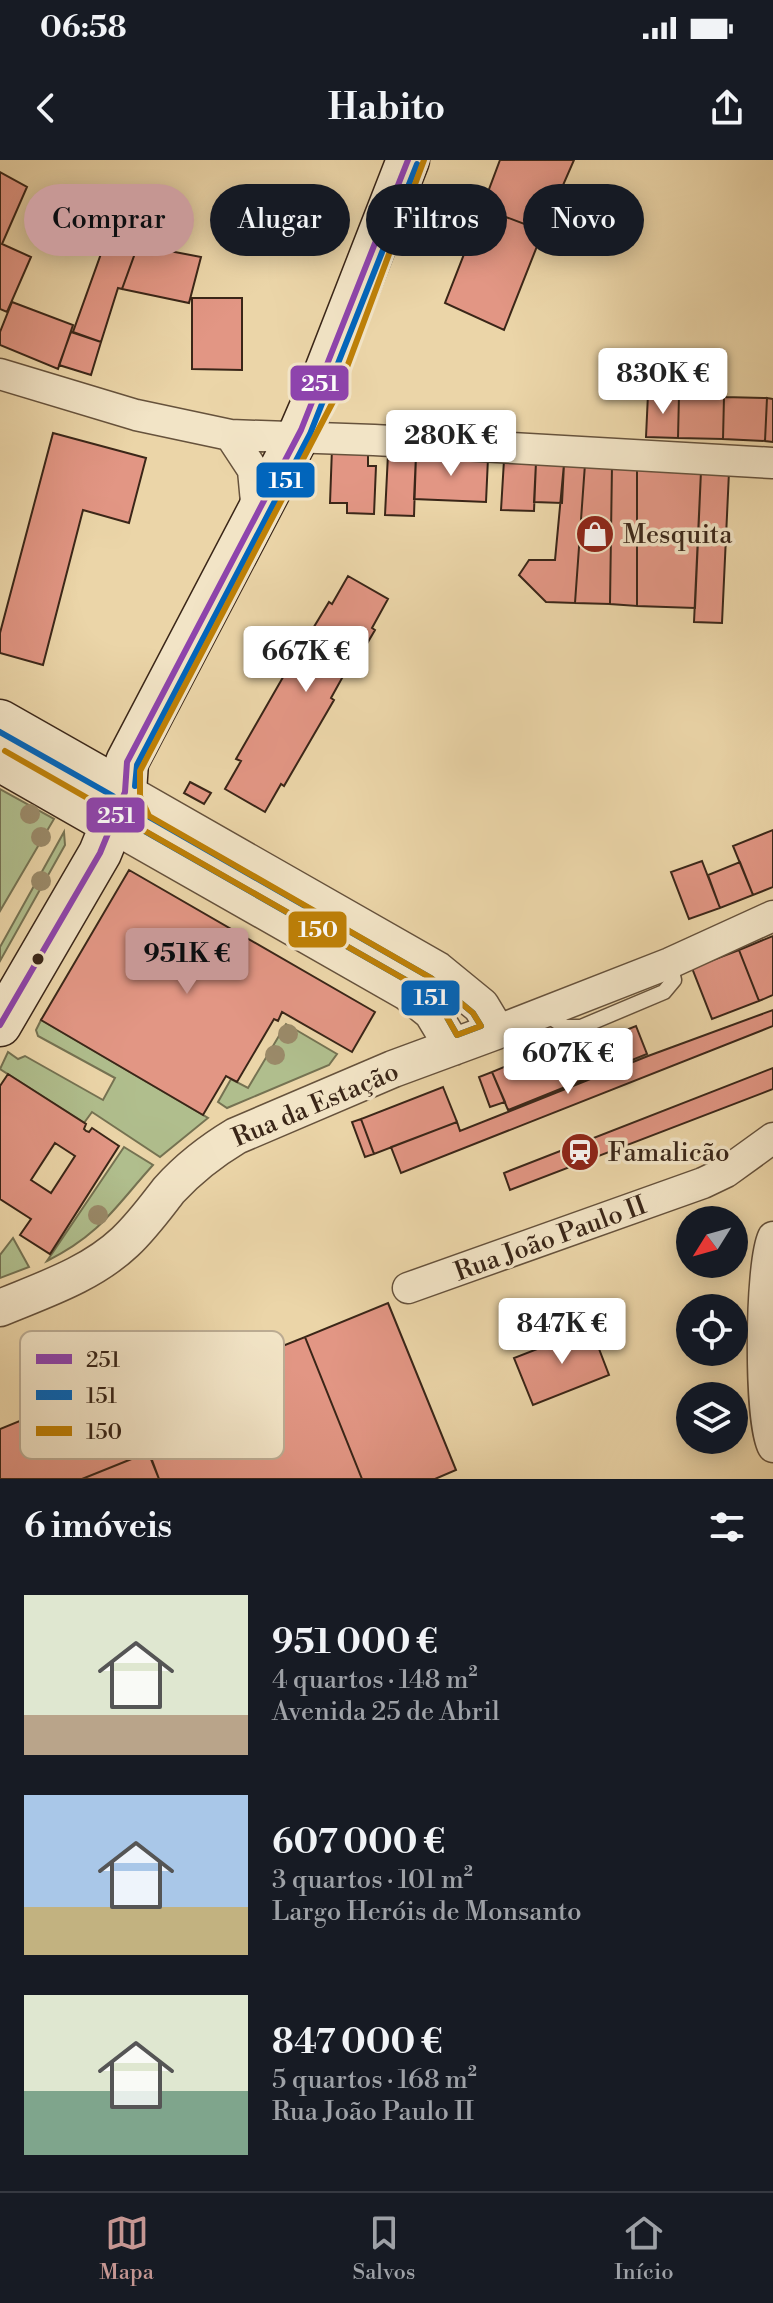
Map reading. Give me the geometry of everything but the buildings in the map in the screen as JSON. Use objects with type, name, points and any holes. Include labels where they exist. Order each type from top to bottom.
[{"type":"main road","points":[[125,791],[307,436],[408,160]]},
{"type":"main road","points":[[0,1025],[100,853],[125,791],[257,513],[307,436],[346,398],[435,160]]},
{"type":"main road","points":[[0,721],[125,791]]},
{"type":"main road","points":[[0,760],[125,791]]},
{"type":"street","points":[[0,374],[136,415],[230,435],[307,436],[773,463]]},
{"type":"street","points":[[230,435],[253,470],[257,513]]},
{"type":"street","points":[[125,791],[437,970],[481,1006],[496,1031],[670,963],[773,916]]},
{"type":"street","points":[[125,791],[407,992],[432,1012],[450,1048]]},
{"type":"street","name":"Rua da Estação","points":[[0,1308],[76,1276],[111,1254],[187,1171],[236,1136],[275,1117],[496,1031]]},
{"type":"street","name":"Rua João Paulo II","points":[[408,1288],[703,1183],[726,1172],[773,1138]]},
{"type":"street","points":[[773,1237],[765,1285],[761,1346],[773,1447]]},
{"type":"green space","points":[[0,789],[54,819],[0,911]]},
{"type":"green space","points":[[64,832],[65,845],[0,961],[0,947]]},
{"type":"green space","points":[[41,1020],[208,1118],[160,1157],[92,1112],[84,1123],[0,1069],[8,1052],[18,1059],[25,1056],[103,1100],[115,1078],[38,1036],[36,1030]]},
{"type":"green space","points":[[286,1024],[337,1054],[329,1065],[227,1108],[218,1102],[231,1079],[248,1088]]},
{"type":"green space","points":[[124,1147],[153,1165],[94,1230],[47,1261]]},
{"type":"green space","points":[[13,1238],[29,1267],[0,1278],[0,1255]]},
{"type":"transit line","name":"251","points":[[0,1025],[100,853],[125,792],[127,762],[301,430],[408,160]]},
{"type":"transit line","name":"150","points":[[5,751],[413,984],[440,1005],[457,1035],[481,1026],[473,1013],[431,978],[149,816],[140,796],[140,771],[337,394],[424,160]]},
{"type":"transit line","name":"151","points":[[135,786],[137,765],[310,434],[417,164]]},
{"type":"transit line","name":"151","points":[[0,732],[113,796]]},
{"type":"transit line","name":"151","points":[[130,806],[431,978],[473,1013],[481,1026],[457,1035],[440,1005],[413,984],[125,820],[130,806]]},
{"type":"place","name":"Mesquita","points":[[595,534]]},
{"type":"place","name":"Famalicão","points":[[580,1152]]}]
